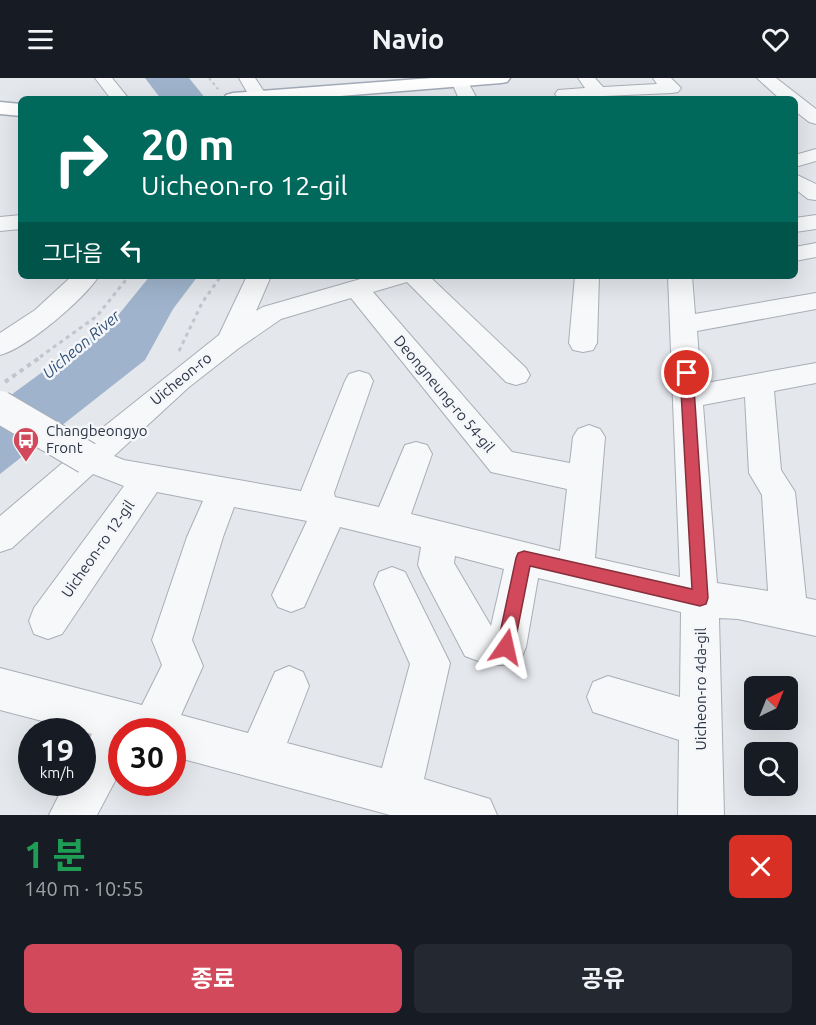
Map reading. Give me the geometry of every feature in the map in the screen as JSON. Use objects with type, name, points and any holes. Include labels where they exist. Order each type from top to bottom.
[{"type":"main road","points":[[276,96],[501,78]]},
{"type":"main road","points":[[0,108],[18,110]]},
{"type":"street","points":[[103,78],[118,96]]},
{"type":"street","points":[[247,78],[252,96]]},
{"type":"street","points":[[550,78],[565,96]]},
{"type":"street","points":[[586,78],[598,92]]},
{"type":"street","points":[[572,96],[598,92],[672,88],[661,78]]},
{"type":"street","points":[[765,78],[788,96]]},
{"type":"street","points":[[459,80],[467,96]]},
{"type":"street","points":[[798,105],[816,120]]},
{"type":"street","points":[[798,160],[816,155]]},
{"type":"street","points":[[798,182],[816,194]]},
{"type":"street","points":[[0,224],[18,222]]},
{"type":"street","points":[[798,225],[816,222]]},
{"type":"street","points":[[798,253],[816,250]]},
{"type":"street","points":[[0,346],[44,316],[84,279]]},
{"type":"street","points":[[229,341],[272,313],[388,279]]},
{"type":"street","points":[[418,279],[516,375]]},
{"type":"street","points":[[583,343],[587,279]]},
{"type":"street","name":"Uicheon-ro 4da-gil","points":[[680,279],[700,598],[701,815]]},
{"type":"street","points":[[255,285],[254,303],[272,313]]},
{"type":"street","name":"Uicheon-ro","points":[[0,537],[87,458],[229,341],[255,285]]},
{"type":"street","name":"Deongneung-ro 54-gil","points":[[357,288],[502,463],[584,479]]},
{"type":"street","points":[[683,325],[816,302]]},
{"type":"street","points":[[688,397],[816,373]]},
{"type":"street","points":[[291,595],[325,522],[324,510],[318,493],[359,381]]},
{"type":"street","points":[[0,407],[87,458],[120,472],[324,510],[390,524],[576,571],[700,598],[738,602],[802,615],[778,492],[765,473],[759,384]]},
{"type":"street","points":[[576,571],[589,436]]},
{"type":"street","points":[[390,524],[416,454]]},
{"type":"street","name":"Uicheon-ro 12-gil","points":[[48,621],[149,477]]},
{"type":"street","points":[[158,718],[183,666],[172,640],[205,537],[224,491]]},
{"type":"street","points":[[440,537],[436,564],[479,643],[506,647],[524,558]]},
{"type":"street","points":[[392,584],[430,663],[415,803]]},
{"type":"street","points":[[260,758],[289,686]]},
{"type":"street","points":[[4,696],[108,719]]},
{"type":"street","points":[[608,697],[701,725]]},
{"type":"street","points":[[186,738],[415,803],[474,815]]},
{"type":"street","points":[[72,815],[108,777]]},
{"type":"path","points":[[0,386],[97,316],[127,279]]},
{"type":"path","points":[[175,357],[202,303],[219,279]]},
{"type":"water","points":[[145,78],[189,78],[204,96],[159,96]]},
{"type":"water","name":"Uicheon River","points":[[148,279],[196,279],[173,309],[145,360],[0,474],[0,403],[115,319]]},
{"type":"place","name":"Changbeongyo Front","points":[[26,463]]},
{"type":"route","points":[[506,647],[524,558],[700,598],[687,373]]}]
